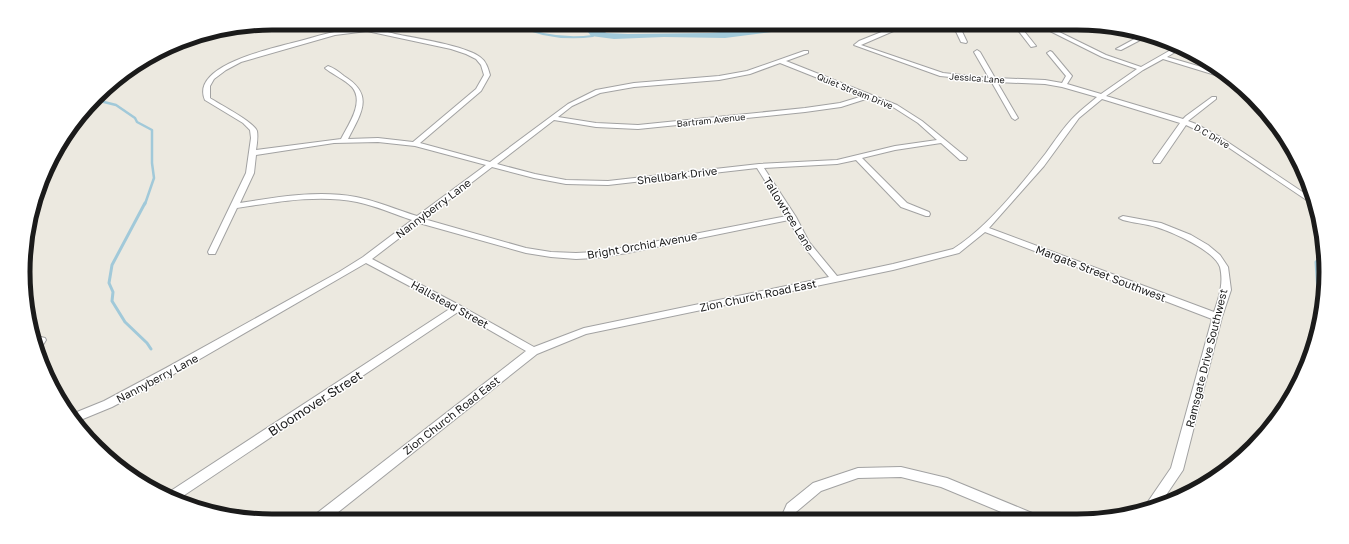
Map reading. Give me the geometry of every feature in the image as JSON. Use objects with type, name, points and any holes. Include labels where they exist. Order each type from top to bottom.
[{"type":"street","points":[[212,252],[250,173],[254,138],[253,130],[245,122],[207,99],[207,86],[212,78],[224,69],[239,61],[335,32],[350,30]]},
{"type":"street","points":[[378,30],[452,48],[478,58],[484,65],[487,75],[479,90],[415,144]]},
{"type":"street","name":"Jessica Lane","points":[[891,30],[857,45],[867,50],[942,75],[994,80],[1045,82],[1063,85],[1101,96]]},
{"type":"street","points":[[959,30],[964,42]]},
{"type":"street","points":[[1021,30],[1033,46]]},
{"type":"street","points":[[1055,30],[1104,56],[1141,69]]},
{"type":"street","points":[[1119,49],[1140,38]]},
{"type":"street","name":"Zion Church Road East","points":[[325,514],[533,351],[584,331],[835,279],[947,254],[964,246],[984,229],[1041,164],[1076,117],[1101,96],[1141,69],[1174,50]]},
{"type":"street","name":"Nannyberry Lane","points":[[78,417],[108,404],[170,371],[305,296],[366,259],[570,105],[598,91],[634,85],[719,78],[748,73],[806,52]]},
{"type":"street","points":[[977,52],[1015,118]]},
{"type":"street","points":[[1050,53],[1069,76],[1063,85]]},
{"type":"street","points":[[1162,57],[1214,73]]},
{"type":"street","name":"Quiet Stream Drive","points":[[780,61],[895,106],[920,122],[963,158]]},
{"type":"street","points":[[328,68],[355,86],[359,93],[360,99],[358,110],[343,141]]},
{"type":"street","name":"Bartram Avenue","points":[[553,118],[582,124],[615,127],[638,127],[804,110],[841,105],[869,96]]},
{"type":"street","name":"D C Drive","points":[[1101,96],[1184,122],[1218,138],[1308,200]]},
{"type":"street","points":[[1157,161],[1184,122],[1193,112],[1214,98]]},
{"type":"street","name":"Shellbark Drive","points":[[252,154],[343,141],[378,140],[415,144],[490,165],[566,182],[608,183],[759,166],[837,162],[895,148],[942,141]]},
{"type":"street","points":[[857,157],[904,205],[926,214]]},
{"type":"street","name":"Tallowtree Lane","points":[[759,166],[792,218],[805,243],[835,279]]},
{"type":"street","name":"Bright Orchid Avenue","points":[[235,206],[283,198],[317,196],[348,199],[371,204],[418,220],[523,250],[547,254],[576,256],[627,250],[792,218]]},
{"type":"street","name":"Ramsgate Drive Southwest","points":[[1123,218],[1158,225],[1188,237],[1217,257],[1224,267],[1226,290],[1217,317],[1177,470],[1154,501]]},
{"type":"street","name":"Margate Street Southwest","points":[[984,229],[1217,317]]},
{"type":"street","name":"Hallstead Street","points":[[366,259],[458,308],[533,351]]},
{"type":"street","name":"Bloomover Street","points":[[175,494],[458,308]]},
{"type":"street","points":[[788,514],[790,508],[817,487],[858,473],[901,472],[944,482],[1020,514]]},
{"type":"water","points":[[588,30],[604,30],[606,33],[628,34],[783,30],[725,38],[664,37],[614,39],[591,36]]},
{"type":"waterway","points":[[528,30],[561,37],[593,36]]},
{"type":"waterway","points":[[101,101],[116,105],[135,118],[137,122],[152,130],[152,163],[154,178],[145,204]]},
{"type":"waterway","points":[[145,203],[112,265],[109,283],[113,292],[112,301],[125,322],[147,343],[151,349]]},
{"type":"waterway","points":[[1318,260],[1316,262],[1318,290]]}]
